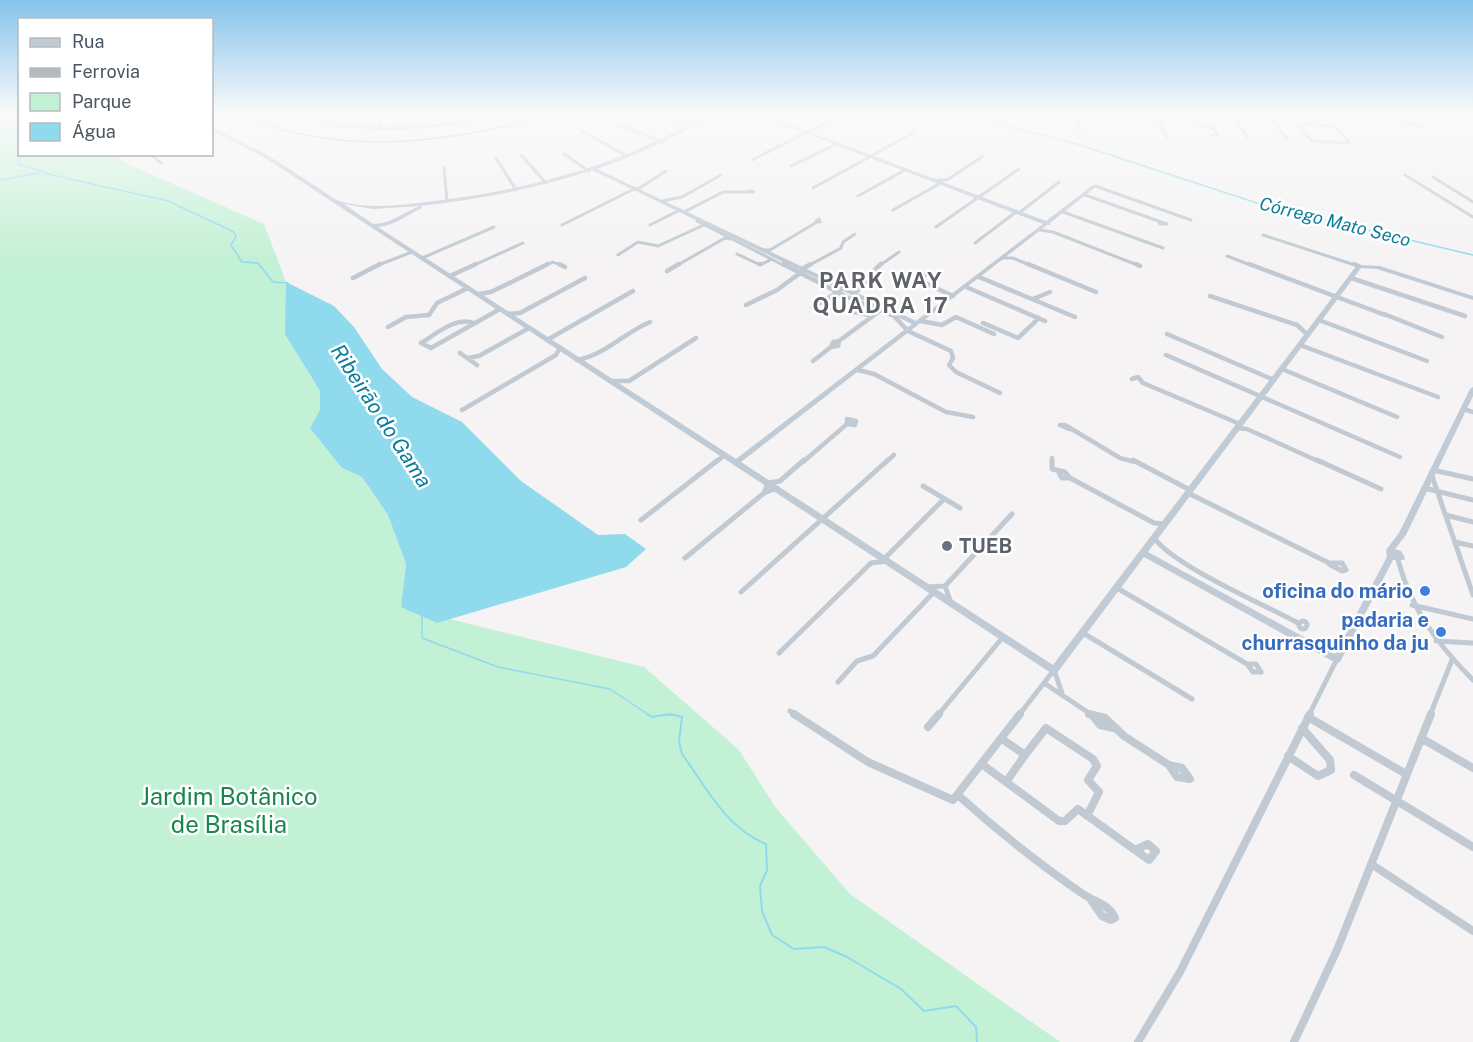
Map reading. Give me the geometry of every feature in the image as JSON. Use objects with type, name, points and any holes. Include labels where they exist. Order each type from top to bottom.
[{"type":"street","points":[[276,163],[412,252],[455,277],[500,309],[519,317],[529,328],[561,352],[612,381],[768,483],[778,485],[823,520],[1054,670],[1063,696]]},
{"type":"street","points":[[499,163],[516,190]]},
{"type":"street","points":[[528,163],[546,183]]},
{"type":"street","points":[[579,163],[671,203],[706,224],[803,270],[841,291],[883,309],[919,322],[942,326],[957,317],[994,334]]},
{"type":"street","points":[[332,199],[354,205],[385,207],[447,201],[546,183],[610,163]]},
{"type":"street","points":[[790,166],[797,163]]},
{"type":"street","points":[[813,188],[857,163]]},
{"type":"street","points":[[886,163],[945,183],[1017,212],[1053,232],[1140,266]]},
{"type":"street","points":[[893,210],[945,183],[974,163]]},
{"type":"street","points":[[444,167],[447,201]]},
{"type":"street","points":[[936,227],[1019,169]]},
{"type":"street","points":[[858,196],[905,170]]},
{"type":"street","points":[[562,225],[666,171]]},
{"type":"street","points":[[671,203],[721,175]]},
{"type":"street","points":[[1405,175],[1473,217]]},
{"type":"street","points":[[1433,177],[1473,202]]},
{"type":"street","points":[[519,181],[524,188]]},
{"type":"street","points":[[975,243],[1059,182]]},
{"type":"street","points":[[736,463],[858,369],[866,368],[919,322],[1008,257],[1095,186],[1191,220]]},
{"type":"street","points":[[650,225],[724,191],[738,189],[747,192]]},
{"type":"street","points":[[1085,195],[1158,221]]},
{"type":"street","points":[[400,243],[392,230],[396,222],[407,212],[436,202]]},
{"type":"street","points":[[400,206],[407,212]]},
{"type":"street","points":[[369,223],[370,213],[385,207]]},
{"type":"street","points":[[683,211],[706,224]]},
{"type":"street","points":[[1063,212],[1163,248]]},
{"type":"street","points":[[369,223],[396,222]]},
{"type":"street","points":[[736,254],[760,265],[817,222]]},
{"type":"street","points":[[618,255],[638,242],[658,246],[706,224]]},
{"type":"street","points":[[426,259],[494,227]]},
{"type":"street","points":[[722,231],[725,238]]},
{"type":"street","points":[[746,306],[777,290],[803,270],[841,248],[843,242],[855,234]]},
{"type":"street","points":[[1263,235],[1359,266],[1378,267],[1473,298]]},
{"type":"street","points":[[667,271],[725,238],[739,240],[772,255]]},
{"type":"street","points":[[455,277],[523,243]]},
{"type":"street","points":[[353,278],[373,267],[412,252]]},
{"type":"street","points":[[854,294],[865,285],[872,271],[899,252]]},
{"type":"street","points":[[1227,256],[1431,333]]},
{"type":"street","points":[[1008,257],[1096,292]]},
{"type":"street","points":[[478,294],[491,292],[552,262],[565,267]]},
{"type":"street","points":[[790,711],[868,762],[948,799],[953,800],[959,796],[1241,426],[1335,298],[1354,278],[1359,266]]},
{"type":"street","points":[[907,288],[928,273]]},
{"type":"street","points":[[983,276],[1034,299],[1043,306],[1075,317]]},
{"type":"street","points":[[1354,278],[1465,316]]},
{"type":"street","points":[[519,317],[585,279]]},
{"type":"street","points":[[919,280],[953,296]]},
{"type":"street","points":[[966,287],[1045,321]]},
{"type":"street","points":[[388,327],[406,317],[431,314],[437,303],[468,288]]},
{"type":"street","points":[[547,340],[633,291]]},
{"type":"street","points":[[813,307],[841,291],[854,294],[894,316],[910,331],[951,351],[953,358],[950,365],[956,372],[1000,393]]},
{"type":"street","points":[[486,299],[491,292]]},
{"type":"street","points":[[1034,299],[1050,292]]},
{"type":"street","points":[[1210,296],[1310,332]]},
{"type":"street","points":[[474,323],[466,320],[450,326],[421,343],[430,348],[500,309]]},
{"type":"street","points":[[813,360],[883,309]]},
{"type":"street","points":[[854,312],[873,316]]},
{"type":"street","points":[[983,323],[1018,338],[1026,333],[1039,318]]},
{"type":"street","points":[[1319,320],[1427,361]]},
{"type":"street","points":[[577,360],[594,357],[631,330],[650,322]]},
{"type":"street","points":[[468,358],[479,356],[529,328]]},
{"type":"street","points":[[1167,334],[1274,380]]},
{"type":"street","points":[[612,381],[629,381],[696,338]]},
{"type":"street","points":[[1301,344],[1438,397]]},
{"type":"street","points":[[462,410],[561,352]]},
{"type":"street","points":[[460,353],[476,364],[479,356]]},
{"type":"street","points":[[590,368],[594,357]]},
{"type":"street","points":[[1176,360],[1262,395],[1400,457]]},
{"type":"street","points":[[866,368],[946,412],[973,417]]},
{"type":"street","points":[[1282,369],[1397,417]]},
{"type":"street","points":[[629,381],[631,394]]},
{"type":"street","points":[[1143,382],[1381,489]]},
{"type":"street","points":[[1138,1042],[1180,972],[1337,659],[1395,555],[1424,488],[1473,389]]},
{"type":"street","points":[[1464,409],[1473,412]]},
{"type":"street","points":[[685,558],[764,493],[778,485],[848,424]]},
{"type":"street","points":[[1069,429],[1120,458],[1132,460],[1189,492],[1329,563]]},
{"type":"street","points":[[741,592],[894,454]]},
{"type":"street","points":[[640,520],[725,455]]},
{"type":"street","points":[[1052,458],[1050,466],[1065,472],[1070,478],[1162,527]]},
{"type":"street","points":[[1432,471],[1473,479]]},
{"type":"street","points":[[1432,471],[1473,594]]},
{"type":"street","points":[[764,493],[768,483]]},
{"type":"street","points":[[923,486],[960,508]]},
{"type":"street","points":[[1424,488],[1473,501]]},
{"type":"street","points":[[779,653],[872,563],[885,560],[944,499]]},
{"type":"street","points":[[926,587],[945,586],[1012,514]]},
{"type":"street","points":[[1446,515],[1473,522]]},
{"type":"street","points":[[1154,538],[1160,546],[1251,600],[1298,623]]},
{"type":"street","points":[[1455,542],[1473,546]]},
{"type":"street","points":[[1146,549],[1160,546]]},
{"type":"street","points":[[1146,549],[1337,659]]},
{"type":"street","points":[[872,551],[869,559],[872,563]]},
{"type":"street","points":[[1395,555],[1412,605],[1436,642],[1473,680]]},
{"type":"street","points":[[1464,568],[1473,570]]},
{"type":"street","points":[[945,586],[951,596],[951,603]]},
{"type":"street","points":[[1117,588],[1247,664]]},
{"type":"street","points":[[837,682],[857,661],[873,656],[934,592]]},
{"type":"street","points":[[1412,605],[1473,619]]},
{"type":"street","points":[[1083,633],[1192,699]]},
{"type":"street","points":[[928,727],[1003,637]]},
{"type":"street","points":[[1436,642],[1473,643]]},
{"type":"street","points":[[1294,1042],[1337,950],[1452,660]]},
{"type":"street","points":[[1044,683],[1093,716],[1105,718],[1114,728],[1169,765]]},
{"type":"street","points":[[1308,717],[1406,774]]},
{"type":"street","points":[[1006,782],[1046,728],[1093,759],[1096,766],[1088,780],[1099,792],[1087,816]]},
{"type":"street","points":[[1288,756],[1318,776],[1322,777],[1331,770],[1330,760],[1302,728]]},
{"type":"street","points":[[1421,738],[1473,768]]},
{"type":"street","points":[[1002,739],[1025,755]]},
{"type":"street","points":[[983,765],[1059,821],[1065,821],[1076,808],[1136,849]]},
{"type":"street","points":[[1354,775],[1473,847]]},
{"type":"street","points":[[959,796],[977,814],[1091,900]]},
{"type":"street","points":[[1371,864],[1473,931]]},
{"type":"green space","name":"Jardim Botânico de Brasília","points":[[0,163],[125,163],[264,224],[286,282],[286,311],[304,365],[320,391],[320,410],[342,468],[362,477],[388,515],[406,564],[401,607],[644,667],[739,750],[776,808],[850,894],[1060,1042],[0,1042]]},
{"type":"water","points":[[286,282],[334,306],[354,327],[382,369],[412,397],[462,422],[521,481],[598,535],[625,534],[646,549],[626,567],[437,623],[401,607],[406,564],[388,515],[362,477],[342,468],[310,428],[320,410],[320,391],[285,334]]},
{"type":"waterway","name":"Ribeirão do Gama","points":[[18,163],[52,175],[168,201],[234,232],[236,237],[231,245],[242,262],[258,263],[273,282],[288,283]]},
{"type":"waterway","name":"Córrego Mato Seco","points":[[1134,163],[1266,206],[1473,255]]},
{"type":"waterway","points":[[0,180],[39,173]]},
{"type":"waterway","name":"Ribeirão do Gama","points":[[422,615],[422,638],[498,667],[610,689],[649,715]]},
{"type":"waterway","name":"Ribeirão do Gama","points":[[647,714],[652,717],[664,715]]},
{"type":"waterway","name":"Ribeirão do Gama","points":[[664,715],[674,715]]},
{"type":"waterway","name":"Ribeirão do Gama","points":[[664,715],[674,715]]},
{"type":"waterway","name":"Ribeirão do Gama","points":[[674,715],[682,717],[679,742],[682,754],[709,793],[739,828],[766,844],[767,870],[760,886],[762,911],[772,935],[794,949],[824,947],[847,957],[901,989],[924,1011],[956,1006],[976,1027],[977,1042]]},
{"type":"place","name":"TUEB","points":[[947,546]]},
{"type":"place","name":"oficina do mário","points":[[1425,591]]},
{"type":"place","name":"padaria e churrasquinho da ju","points":[[1441,632]]},
{"type":"district","name":"PARK WAY QUADRA 17","points":[[881,292]]}]
